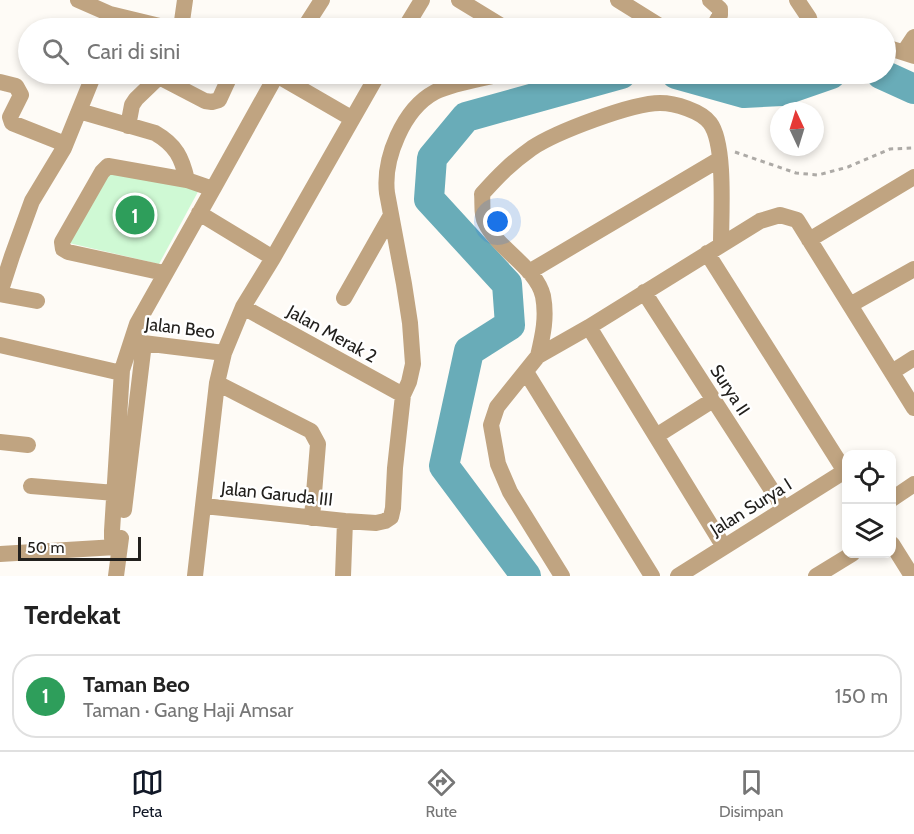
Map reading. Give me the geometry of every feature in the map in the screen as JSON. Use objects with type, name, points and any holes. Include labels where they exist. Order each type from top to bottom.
[{"type":"street","points":[[78,0],[114,18]]},
{"type":"street","points":[[182,18],[185,0]]},
{"type":"street","points":[[310,18],[322,0]]},
{"type":"street","points":[[411,18],[422,0]]},
{"type":"street","points":[[459,0],[489,18]]},
{"type":"street","points":[[618,0],[647,18]]},
{"type":"street","points":[[710,0],[720,9],[718,18]]},
{"type":"street","points":[[797,0],[809,18]]},
{"type":"street","points":[[909,54],[914,37]]},
{"type":"street","points":[[0,81],[16,86],[21,95],[10,117],[12,123],[65,144]]},
{"type":"street","points":[[37,301],[0,294],[32,201],[65,144],[90,84]]},
{"type":"street","points":[[128,126],[132,105],[152,84]]},
{"type":"street","points":[[176,84],[205,101],[213,102],[219,100],[226,84]]},
{"type":"street","points":[[116,576],[138,342],[137,324],[271,84]]},
{"type":"street","points":[[293,84],[351,118]]},
{"type":"street","points":[[195,576],[217,382],[224,353],[243,307],[372,84]]},
{"type":"street","points":[[403,395],[413,364],[410,323],[385,180],[389,159],[405,120],[419,103],[435,92],[465,84]]},
{"type":"street","points":[[538,356],[546,321],[542,293],[529,272],[505,250],[484,221],[482,194],[504,169],[535,146],[572,128],[641,105],[662,103],[697,113],[710,123],[720,153],[714,249],[842,465]]},
{"type":"street","points":[[80,111],[155,133],[164,138],[183,161],[187,180]]},
{"type":"street","points":[[529,272],[720,153]]},
{"type":"street","points":[[164,273],[68,252],[63,249],[62,242],[102,172],[108,166],[187,180],[213,189]]},
{"type":"street","points":[[809,240],[914,177]]},
{"type":"street","points":[[199,213],[273,258]]},
{"type":"street","points":[[562,576],[510,492],[498,464],[491,425],[497,407],[538,356],[760,221],[780,215],[797,220],[914,408]]},
{"type":"street","points":[[344,298],[390,217]]},
{"type":"street","points":[[850,305],[914,269]]},
{"type":"street","name":"Surya II","points":[[644,292],[784,509]]},
{"type":"street","name":"Jalan Merak 2","points":[[243,307],[403,395]]},
{"type":"street","points":[[589,327],[724,547]]},
{"type":"street","points":[[118,548],[112,538],[112,531],[122,370],[138,342]]},
{"type":"street","name":"Jalan Beo","points":[[138,342],[224,353]]},
{"type":"street","points":[[0,345],[117,372],[122,370]]},
{"type":"street","points":[[892,372],[914,358]]},
{"type":"street","points":[[526,372],[652,576]]},
{"type":"street","points":[[217,382],[311,430],[318,444],[312,518]]},
{"type":"street","name":"Jalan Garuda III","points":[[204,506],[345,521],[375,523],[386,521],[391,517],[393,508],[403,395]]},
{"type":"street","points":[[656,436],[713,400]]},
{"type":"street","points":[[0,442],[28,445]]},
{"type":"street","name":"Jalan Surya I","points":[[683,575],[842,474]]},
{"type":"street","points":[[896,496],[914,484]]},
{"type":"street","points":[[31,486],[115,493]]},
{"type":"street","points":[[343,576],[345,521]]},
{"type":"street","points":[[0,554],[118,548]]},
{"type":"street","points":[[896,552],[912,576]]},
{"type":"street","points":[[816,576],[845,558]]},
{"type":"path","points":[[720,153],[796,173],[818,175],[890,149],[914,148]]},
{"type":"green space","points":[[111,170],[200,188],[159,264],[69,243]]},
{"type":"waterway","points":[[896,81],[914,89]]},
{"type":"waterway","points":[[526,576],[444,466],[469,351],[510,325],[507,284],[429,199],[432,158],[466,117],[585,84]]},
{"type":"waterway","points":[[712,84],[744,93],[782,91],[802,84]]},
{"type":"place","name":"Taman Beo","points":[[135,215]]}]
